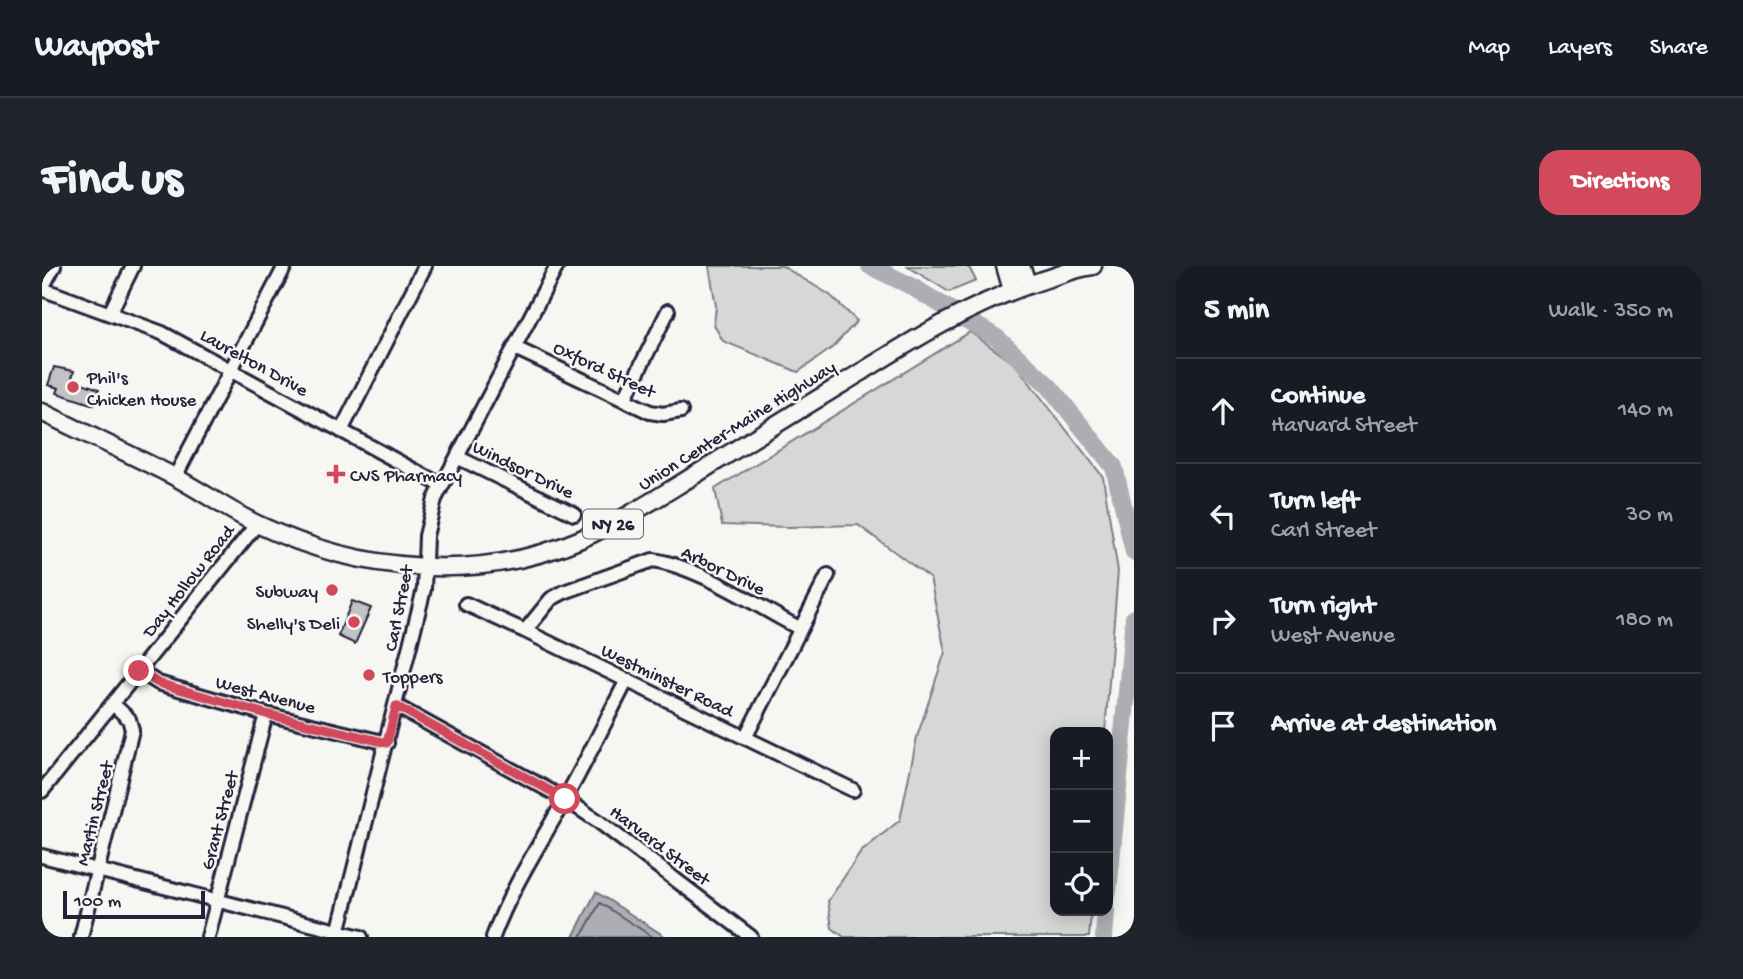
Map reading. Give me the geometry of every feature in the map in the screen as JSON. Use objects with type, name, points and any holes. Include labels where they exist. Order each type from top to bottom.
[{"type":"main road","points":[[1005,266],[1020,287]]},
{"type":"main road","points":[[1020,287],[1021,266]]},
{"type":"main road","name":"Union Center-Maine Highway","points":[[42,412],[175,477],[257,524],[349,558],[426,568],[488,564],[528,556],[580,540],[601,530],[928,331],[994,297],[1093,266]]},
{"type":"street","points":[[42,288],[54,266]]},
{"type":"street","points":[[110,313],[133,266]]},
{"type":"street","points":[[175,477],[285,266]]},
{"type":"street","points":[[341,431],[425,266]]},
{"type":"street","name":"Carl Street","points":[[337,934],[424,589],[428,525],[441,485],[556,266]]},
{"type":"street","name":"Laurelton Drive","points":[[42,288],[162,333],[441,485]]},
{"type":"street","points":[[624,400],[668,311]]},
{"type":"street","name":"Oxford Street","points":[[515,348],[624,400],[663,414],[681,411]]},
{"type":"street","name":"Windsor Drive","points":[[457,457],[574,514]]},
{"type":"street","name":"Day Hollow Road","points":[[42,791],[257,524]]},
{"type":"street","name":"Arbor Drive","points":[[525,631],[551,599],[653,560],[666,562],[702,576],[799,628]]},
{"type":"street","points":[[745,738],[828,575]]},
{"type":"street","name":"Westminster Road","points":[[466,604],[853,790]]},
{"type":"street","name":"West Avenue","points":[[139,671],[158,683],[266,714],[387,743]]},
{"type":"street","points":[[493,937],[538,844],[565,799],[627,680]]},
{"type":"street","name":"Martin Street","points":[[81,937],[132,730],[129,719],[113,704]]},
{"type":"street","name":"Harvard Street","points":[[396,706],[565,799],[751,937]]},
{"type":"street","name":"Grant Street","points":[[208,937],[266,714]]},
{"type":"street","points":[[42,856],[217,900],[337,934],[361,937]]},
{"type":"shaded area","points":[[709,266],[782,266],[830,295],[857,321],[832,348],[798,372],[723,341],[714,325],[716,306]]},
{"type":"shaded area","points":[[907,266],[965,266],[970,269],[976,281],[949,292]]},
{"type":"shaded area","points":[[970,332],[1015,364],[1103,477],[1118,571],[1105,727],[1050,727],[1050,916],[1091,916],[1089,937],[844,937],[832,928],[828,901],[861,852],[900,820],[917,737],[945,652],[930,578],[858,525],[722,525],[715,489]]},
{"type":"water","points":[[596,892],[666,937],[573,937]]},
{"type":"building","name":"Phil's Chicken House","points":[[54,367],[74,371],[74,380],[99,389],[94,405],[57,393],[59,388],[48,385]]},
{"type":"building","name":"Shelly's Deli","points":[[352,601],[371,608],[355,644],[338,636]]},
{"type":"waterway","points":[[870,266],[909,285],[997,338],[1049,386],[1114,467],[1134,552]]},
{"type":"waterway","points":[[1112,853],[1134,618]]},
{"type":"waterway","points":[[1104,937],[1106,916]]},
{"type":"place","name":"Phil's Chicken House","points":[[73,387]]},
{"type":"place","name":"CVS Pharmacy","points":[[336,474]]},
{"type":"place","name":"Subway","points":[[332,590]]},
{"type":"place","name":"Shelly's Deli","points":[[354,622]]},
{"type":"place","name":"Toppers","points":[[369,675]]},
{"type":"route","points":[[139,671],[158,683],[266,714],[387,743],[396,706],[565,799]]}]
